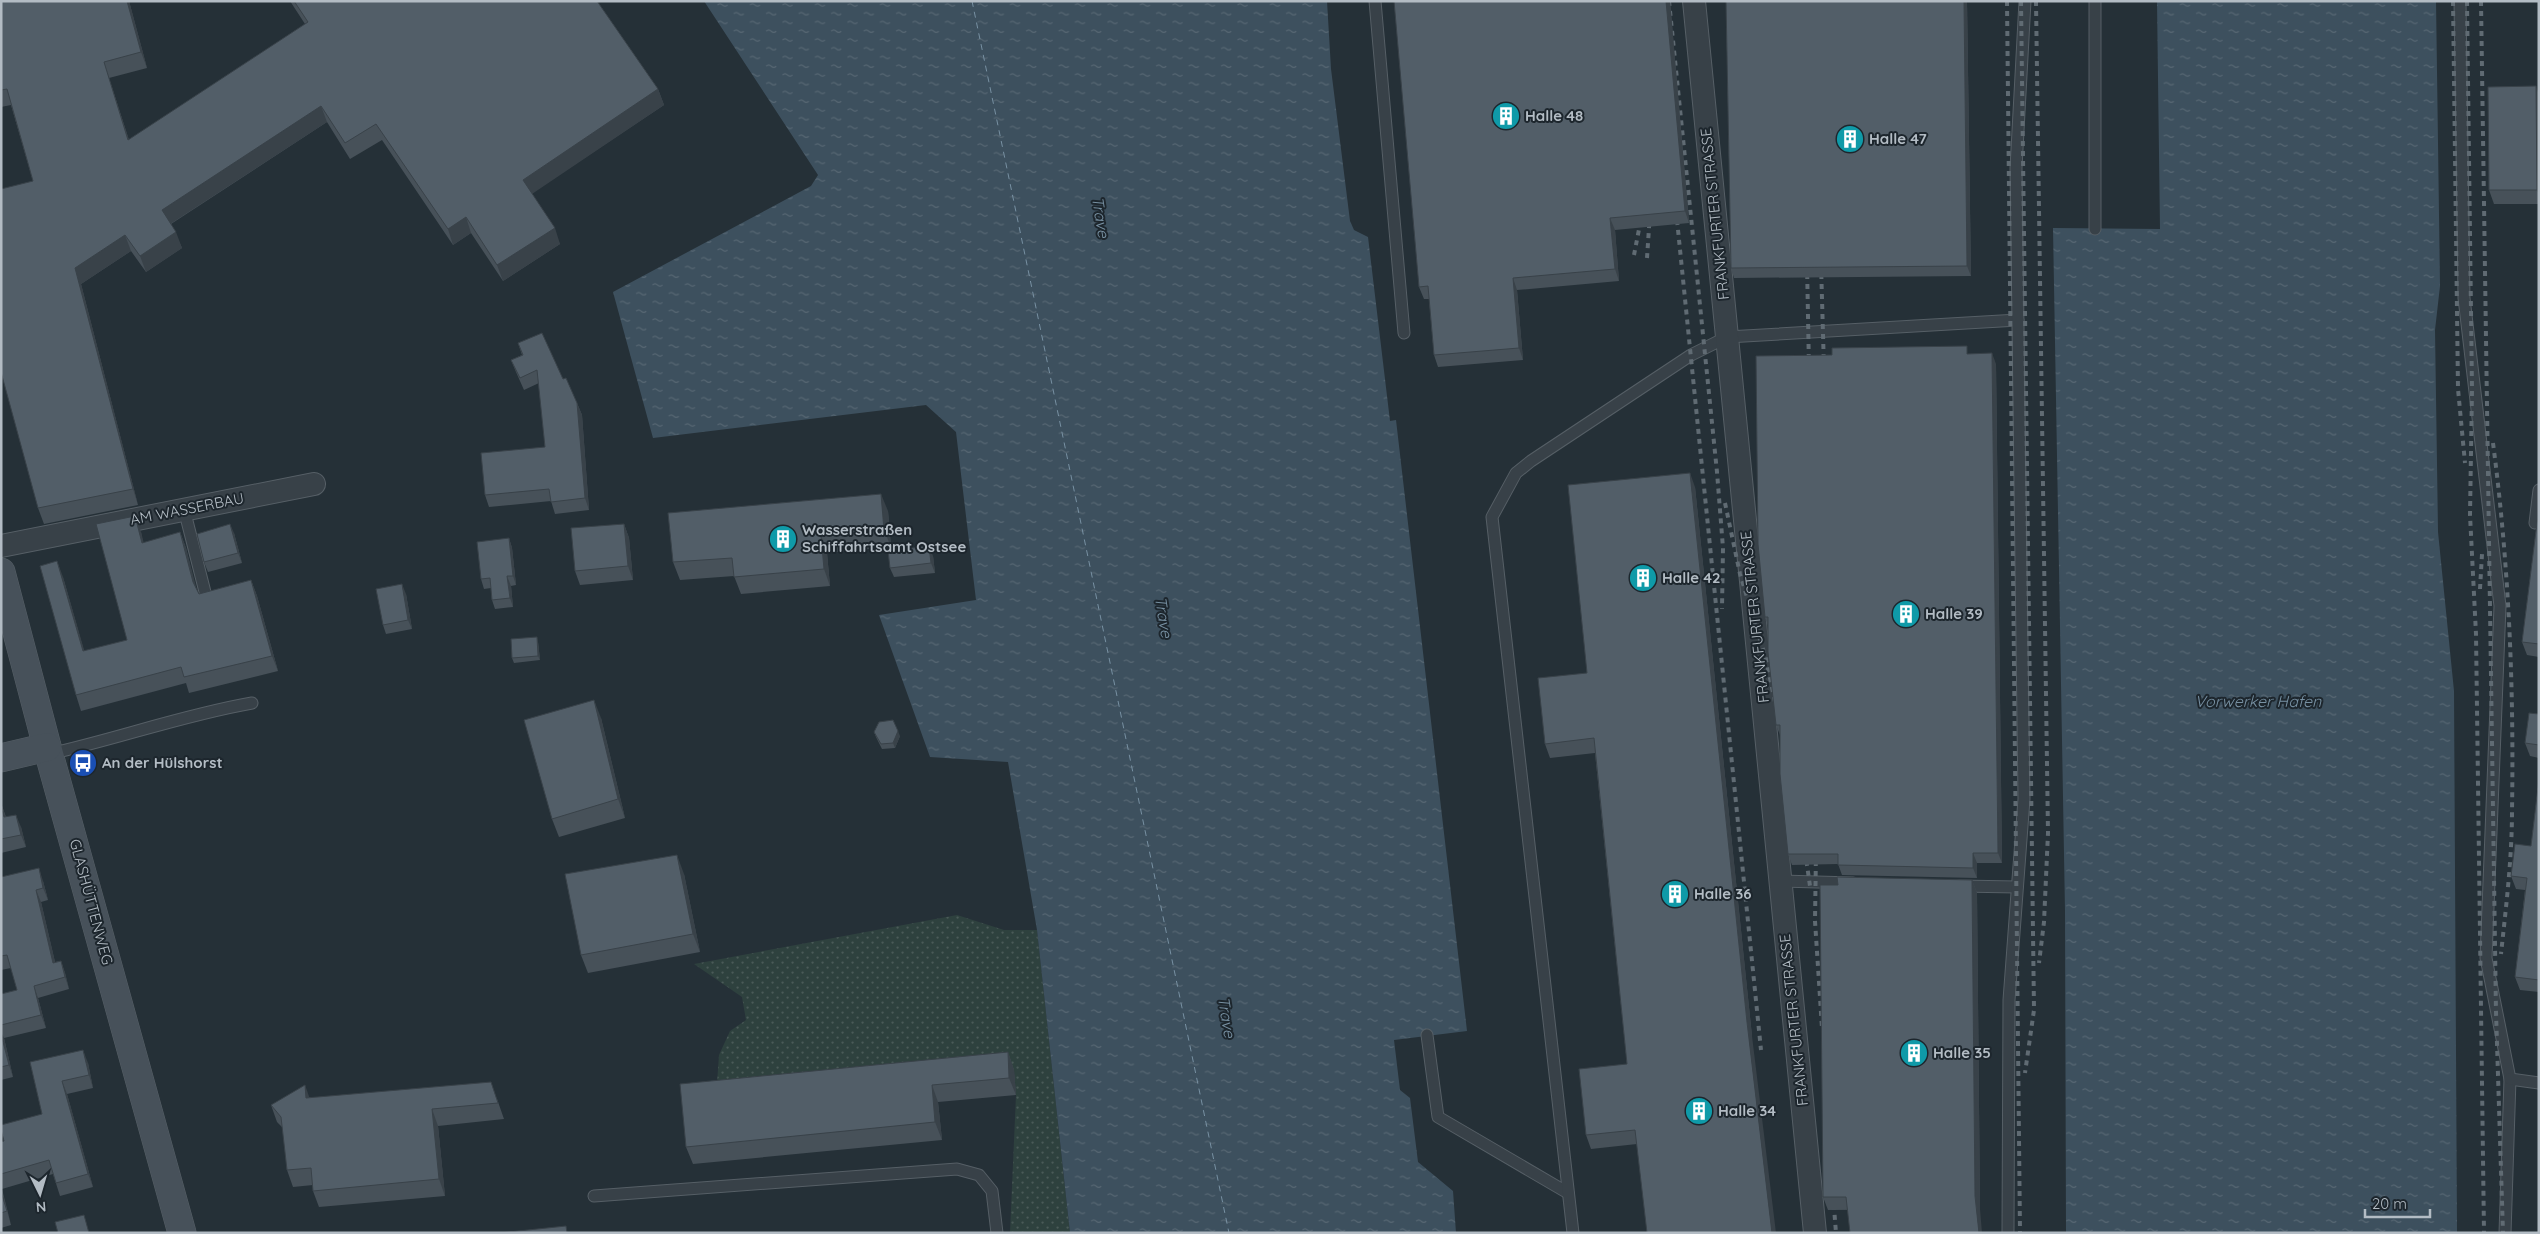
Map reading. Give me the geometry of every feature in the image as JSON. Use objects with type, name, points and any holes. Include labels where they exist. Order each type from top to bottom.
[{"type":"street","name":"FRANKFURTER STRASSE","points":[[1694,1],[1815,1233]]},
{"type":"street","name":"AM WASSERBAU","points":[[1,546],[314,484]]},
{"type":"street","name":"GLASHÜTTENWEG","points":[[1,572],[48,750],[182,1233]]},
{"type":"street","points":[[1,758],[48,750]]},
{"type":"lane","points":[[1375,1],[1404,333]]},
{"type":"lane","points":[[2008,1233],[2009,1000],[2024,799],[2016,168],[2026,1]]},
{"type":"lane","points":[[2095,1],[2096,228]]},
{"type":"lane","points":[[2460,1],[2464,298],[2500,606],[2486,958],[2510,1079],[2505,1233]]},
{"type":"lane","points":[[1573,1233],[1492,516],[1516,473],[1690,355],[1727,337],[2018,320]]},
{"type":"lane","points":[[2535,523],[2539,490]]},
{"type":"lane","points":[[184,509],[206,596]]},
{"type":"lane","points":[[48,750],[132,734],[210,711],[252,703]]},
{"type":"lane","points":[[1781,881],[1869,883]]},
{"type":"lane","points":[[1948,885],[2017,887]]},
{"type":"lane","points":[[1427,1035],[1438,1117],[1568,1193]]},
{"type":"lane","points":[[2510,1079],[2539,1083]]},
{"type":"lane","points":[[594,1196],[957,1169],[979,1175],[992,1191],[997,1233]]},
{"type":"green space","points":[[957,915],[1004,930],[1037,930],[1070,1233],[1010,1233],[1016,1095],[1014,1070],[716,1098],[719,1055],[730,1031],[746,1020],[742,997],[694,964]]},
{"type":"water","name":"Trave","points":[[704,1],[1327,1],[1331,69],[1350,221],[1354,230],[1368,237],[1390,421],[1396,420],[1467,1031],[1394,1040],[1400,1090],[1410,1098],[1418,1162],[1453,1191],[1456,1233],[1070,1233],[1037,930],[1008,762],[930,757],[879,615],[976,600],[956,432],[926,405],[653,438],[613,292],[811,186],[818,175]]},
{"type":"water","name":"Vorwerker Hafen","points":[[2157,1],[2436,1],[2440,286],[2435,330],[2438,532],[2454,691],[2457,1233],[2066,1233],[2065,910],[2053,228],[2160,229]]},
{"type":"building","points":[[1,1],[127,1],[141,52],[104,62],[128,140],[308,22],[294,1],[597,1],[658,89],[523,180],[555,228],[497,265],[466,217],[448,229],[376,124],[345,143],[321,106],[162,210],[176,232],[140,256],[125,235],[75,268],[133,489],[38,508],[1,372],[1,189],[33,181],[7,89],[1,90]]},
{"type":"building","name":"Halle 48","points":[[1394,1],[1666,1],[1685,211],[1610,218],[1615,269],[1513,278],[1519,348],[1434,355],[1428,286],[1419,287]]},
{"type":"building","name":"Halle 47","points":[[1726,1],[1964,1],[1967,266],[1731,268]]},
{"type":"building","points":[[2536,86],[2537,190],[2489,190],[2488,87]]},
{"type":"building","points":[[542,333],[563,379],[566,378],[577,403],[585,498],[551,502],[549,489],[485,495],[481,453],[545,447],[537,370],[520,378],[511,360],[523,355],[518,343]]},
{"type":"building","points":[[1967,346],[1967,354],[1992,353],[1998,853],[1973,853],[1973,868],[1838,865],[1838,854],[1788,854],[1780,774],[1780,725],[1776,725],[1768,652],[1768,617],[1765,617],[1758,544],[1756,356],[1832,355],[1832,348]]},
{"type":"building","points":[[1690,473],[1747,1022],[1772,1233],[1647,1233],[1635,1130],[1586,1135],[1579,1069],[1627,1064],[1594,738],[1545,744],[1538,678],[1587,673],[1568,485]]},
{"type":"building","points":[[881,494],[884,530],[821,536],[824,569],[734,577],[732,558],[673,562],[668,513]]},
{"type":"building","points":[[2539,507],[2539,644],[2522,642]]},
{"type":"building","points":[[135,516],[142,543],[180,532],[193,582],[199,594],[251,580],[272,656],[184,677],[181,667],[76,695],[40,566],[57,561],[83,651],[127,640],[96,524]]},
{"type":"building","points":[[230,524],[238,553],[204,562],[197,534]]},
{"type":"building","points":[[624,524],[628,566],[575,571],[571,528]]},
{"type":"building","points":[[509,538],[513,576],[507,576],[510,598],[492,600],[490,578],[481,579],[477,542]]},
{"type":"building","points":[[929,546],[931,563],[890,568],[888,551]]},
{"type":"building","points":[[402,584],[408,620],[383,625],[376,589]]},
{"type":"building","points":[[537,637],[538,656],[512,658],[511,639]]},
{"type":"building","points":[[594,700],[618,799],[552,819],[524,720]]},
{"type":"building","points":[[2529,713],[2539,714],[2539,745],[2525,743]]},
{"type":"building","points":[[893,720],[898,731],[893,743],[881,744],[874,732],[879,722]]},
{"type":"building","points":[[2539,779],[2539,980],[2515,977],[2527,878],[2511,876],[2515,844],[2531,846]]},
{"type":"building","points":[[1,806],[4,817],[16,815],[21,835],[1,839]]},
{"type":"building","points":[[677,855],[693,934],[581,955],[565,874]]},
{"type":"building","points":[[39,868],[43,888],[36,890],[53,963],[61,961],[65,977],[34,986],[41,1015],[1,1025],[1,994],[17,990],[7,955],[1,956],[1,877]]},
{"type":"building","name":"Halle 35","points":[[1837,877],[1972,880],[1975,1196],[1979,1233],[1850,1233],[1846,1197],[1823,1197],[1820,885],[1838,885]]},
{"type":"building","points":[[1,1034],[9,1065],[1,1067]]},
{"type":"building","points":[[83,1050],[89,1075],[62,1081],[88,1174],[56,1183],[49,1160],[1,1174],[1,1142],[4,1141],[1,1125],[42,1114],[30,1062]]},
{"type":"building","points":[[1008,1052],[1009,1078],[932,1085],[935,1122],[686,1147],[680,1084]]},
{"type":"building","points":[[491,1082],[498,1103],[432,1109],[439,1179],[313,1191],[311,1168],[287,1170],[281,1117],[271,1105],[305,1085],[306,1098]]},
{"type":"building","points":[[1,1192],[7,1211],[1,1213]]},
{"type":"building","points":[[84,1215],[89,1233],[58,1233],[55,1222]]},
{"type":"building","points":[[566,1226],[567,1233],[499,1233]]},
{"type":"ferry route","points":[[972,1],[1229,1233]]},
{"type":"railway","points":[[1669,1],[1717,472],[1723,548],[1722,609]]},
{"type":"railway","points":[[2007,1],[2020,1233]]},
{"type":"railway","points":[[2021,1],[2034,1010],[2025,1073]]},
{"type":"railway","points":[[2036,1],[2048,833],[2044,922],[2039,963]]},
{"type":"railway","points":[[2453,1],[2458,389],[2465,463]]},
{"type":"railway","points":[[2467,1],[2472,390],[2470,515],[2476,634],[2484,1233]]},
{"type":"railway","points":[[2481,1],[2496,1012],[2503,1233]]},
{"type":"railway","points":[[1676,210],[1761,1050]]},
{"type":"railway","points":[[1647,258],[1650,213]]},
{"type":"railway","points":[[1634,255],[1642,214]]},
{"type":"railway","points":[[1807,264],[1809,369]]},
{"type":"railway","points":[[1821,264],[1824,369]]},
{"type":"railway","points":[[2493,443],[2507,581],[2512,719],[2512,829],[2501,954]]},
{"type":"railway","points":[[1725,503],[1740,574],[1766,659],[1775,702]]},
{"type":"railway","points":[[2480,589],[2482,554]]},
{"type":"railway","points":[[1805,851],[1810,886]]},
{"type":"railway","points":[[1816,851],[1815,921],[1822,1028]]},
{"type":"railway","points":[[1833,1195],[1836,1233]]},
{"type":"place","name":"Halle 48","points":[[1506,116]]},
{"type":"place","name":"Halle 47","points":[[1850,139]]},
{"type":"place","name":"Wasserstraßen Schiffahrtsamt Ostsee","points":[[783,539]]},
{"type":"place","name":"Halle 42","points":[[1643,578]]},
{"type":"place","name":"Halle 39","points":[[1906,614]]},
{"type":"place","name":"An der Hülshorst","points":[[83,763]]},
{"type":"place","name":"Halle 36","points":[[1675,894]]},
{"type":"place","name":"Halle 35","points":[[1914,1053]]},
{"type":"place","name":"Halle 34","points":[[1699,1111]]}]
